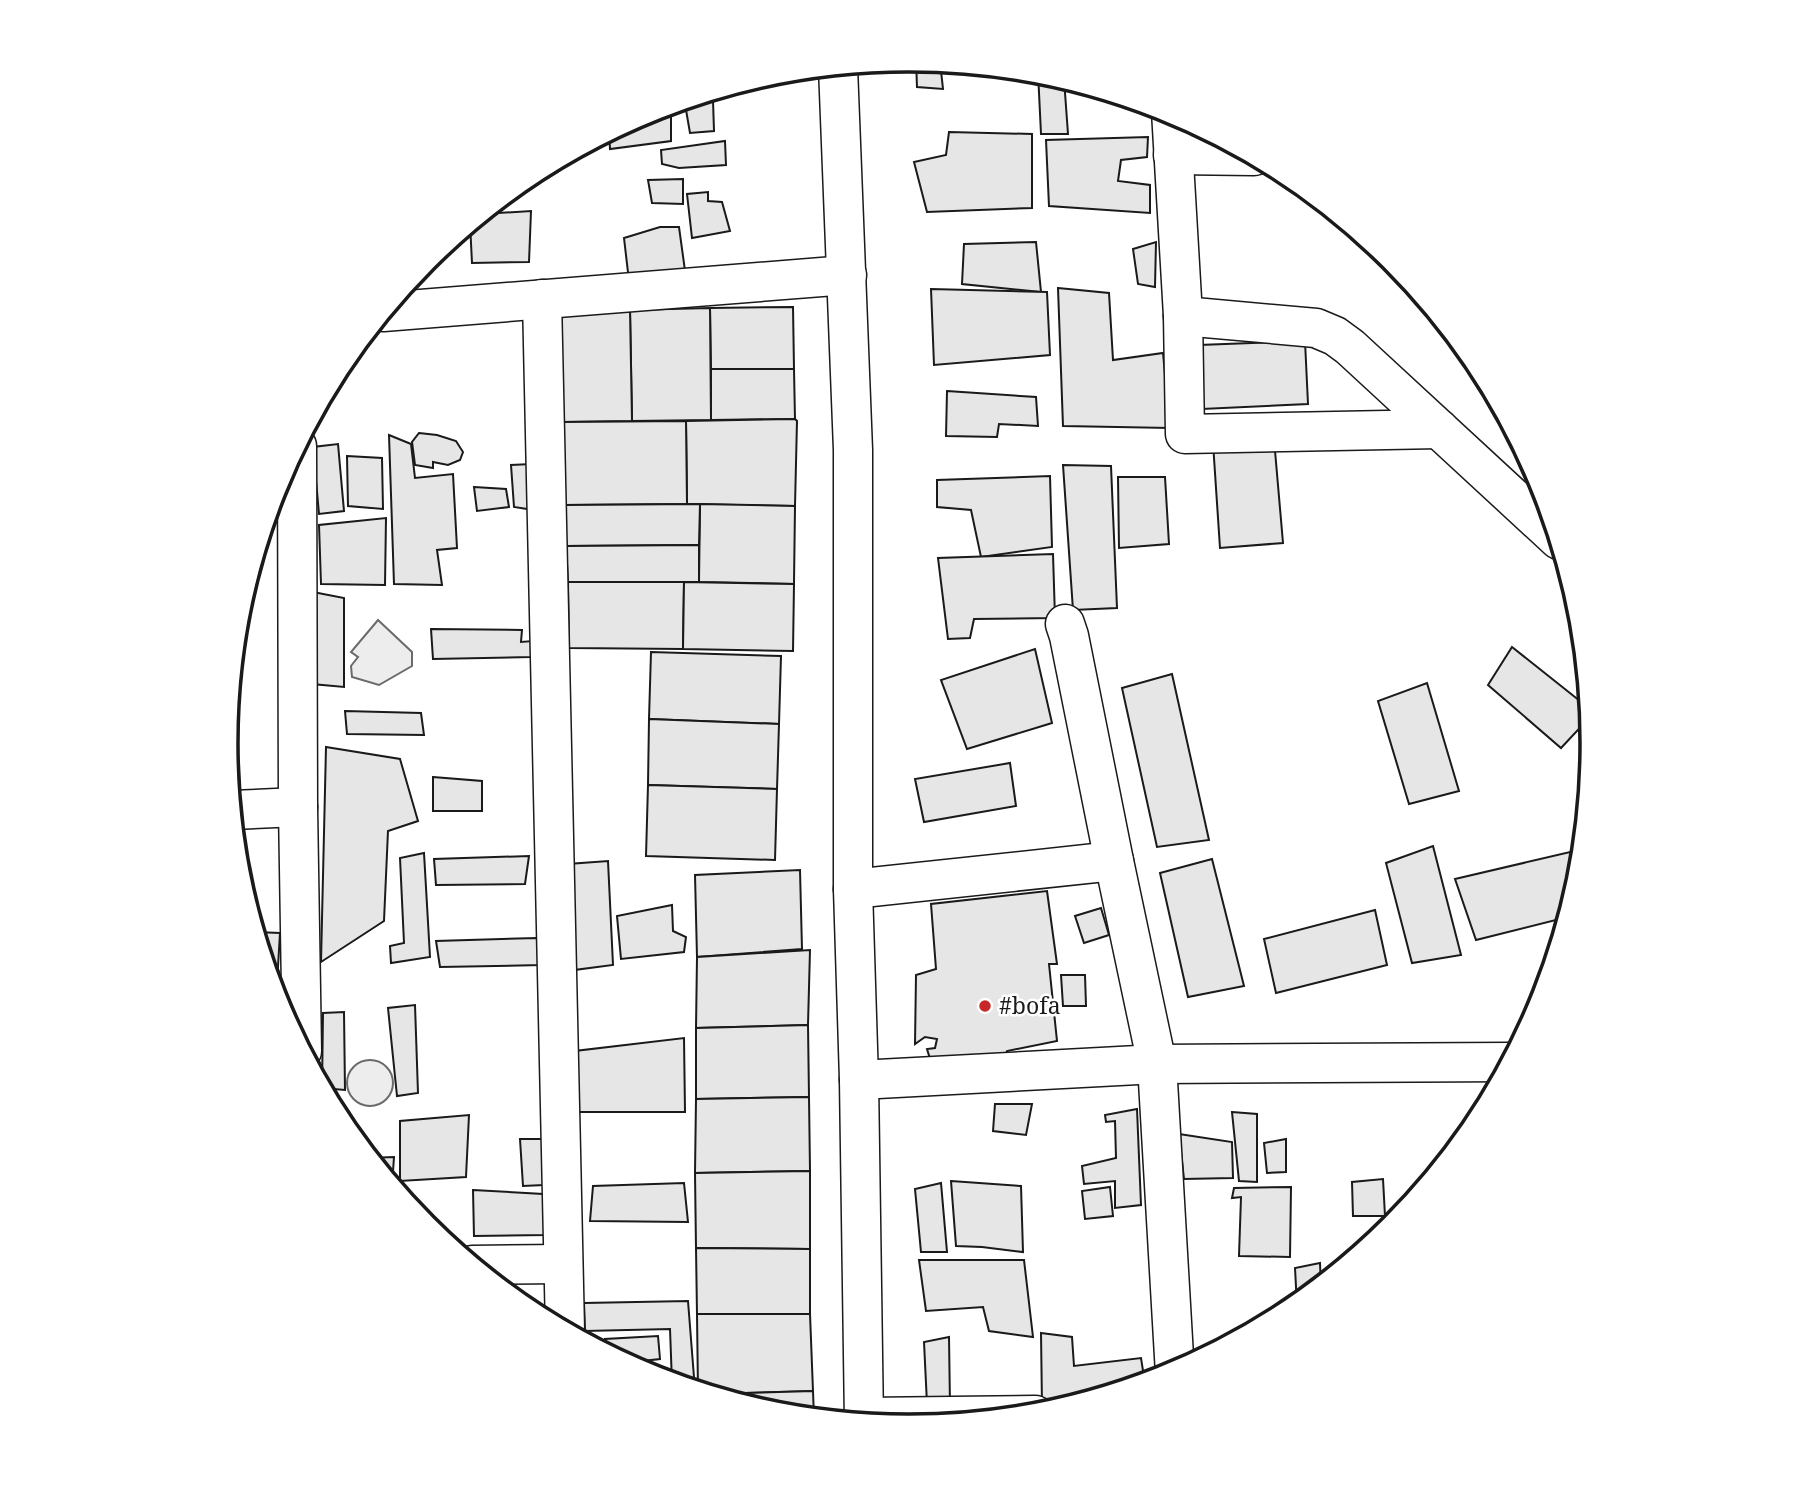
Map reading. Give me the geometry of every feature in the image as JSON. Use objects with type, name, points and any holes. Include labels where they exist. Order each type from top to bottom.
[{"type":"street","points":[[838,76],[853,450],[853,889],[864,1414]]},
{"type":"street","points":[[1172,125],[1183,316],[1185,434],[1439,429]]},
{"type":"street","points":[[1173,155],[1234,156]]},
{"type":"street","points":[[396,311],[847,275]]},
{"type":"street","points":[[542,299],[565,1319]]},
{"type":"street","points":[[1183,316],[1316,328],[1335,336],[1546,528]]},
{"type":"street","points":[[297,468],[302,1029]]},
{"type":"street","points":[[1065,624],[1157,1064],[1174,1361]]},
{"type":"street","points":[[241,810],[298,807]]},
{"type":"street","points":[[853,889],[1114,861]]},
{"type":"street","points":[[859,1080],[1157,1064],[1500,1062]]},
{"type":"street","points":[[487,1265],[563,1264]]},
{"type":"shaded area","points":[[378,620],[412,652],[412,666],[379,685],[352,677],[351,666],[358,657],[351,652]]},
{"type":"shaded area","points":[[370,1060],[379,1061],[386,1067],[392,1074],[392,1092],[386,1099],[379,1105],[370,1106],[361,1105],[354,1099],[348,1092],[347,1083],[348,1074],[354,1067],[361,1061]]},
{"type":"building","points":[[916,72],[941,73],[943,89],[917,87]]},
{"type":"building","points":[[1039,85],[1065,91],[1068,134],[1041,134]]},
{"type":"building","points":[[713,102],[714,131],[690,133],[686,110]]},
{"type":"building","points":[[671,116],[671,141],[610,149],[612,141]]},
{"type":"building","points":[[949,132],[1032,134],[1032,208],[927,212],[914,162],[946,155]]},
{"type":"building","points":[[1148,137],[1147,157],[1121,160],[1118,181],[1150,185],[1150,213],[1049,206],[1046,140]]},
{"type":"building","points":[[725,141],[726,165],[679,168],[662,164],[661,150]]},
{"type":"building","points":[[683,179],[683,204],[652,203],[648,180]]},
{"type":"building","points":[[708,192],[708,201],[722,202],[730,231],[692,238],[687,194]]},
{"type":"building","points":[[531,211],[529,262],[472,263],[471,235],[498,213]]},
{"type":"building","points":[[660,227],[679,227],[686,278],[629,281],[624,238]]},
{"type":"building","points":[[1036,242],[1041,292],[962,284],[964,244]]},
{"type":"building","points":[[1156,242],[1155,287],[1138,284],[1133,249]]},
{"type":"building","points":[[1058,288],[1109,293],[1113,360],[1163,353],[1170,428],[1063,426]]},
{"type":"building","points":[[931,289],[1047,292],[1050,355],[934,365]]},
{"type":"building","points":[[793,307],[794,369],[711,369],[710,308]]},
{"type":"building","points":[[710,308],[711,420],[632,421],[630,310]]},
{"type":"building","points":[[630,310],[632,421],[563,422],[557,313]]},
{"type":"building","points":[[1305,341],[1308,404],[1202,409],[1199,345]]},
{"type":"building","points":[[711,369],[794,369],[795,419],[711,420]]},
{"type":"building","points":[[947,391],[1036,397],[1038,426],[999,424],[997,437],[946,436]]},
{"type":"building","points":[[795,419],[795,506],[687,504],[686,421]]},
{"type":"building","points":[[686,421],[687,504],[565,505],[563,422]]},
{"type":"building","points":[[419,433],[456,441],[463,452],[460,460],[448,465],[433,462],[433,468],[415,465],[412,442]]},
{"type":"building","points":[[389,435],[411,444],[415,478],[453,474],[457,548],[437,550],[442,585],[394,584]]},
{"type":"building","points":[[1274,439],[1283,543],[1220,548],[1213,443]]},
{"type":"building","points":[[338,444],[344,511],[319,514],[313,447]]},
{"type":"building","points":[[347,456],[382,458],[383,509],[348,506]]},
{"type":"building","points":[[532,464],[534,510],[514,507],[511,465]]},
{"type":"building","points":[[1063,465],[1111,466],[1117,608],[1073,610]]},
{"type":"building","points":[[1050,476],[1052,547],[981,557],[971,510],[937,507],[937,480]]},
{"type":"building","points":[[1118,477],[1165,477],[1169,544],[1119,548]]},
{"type":"building","points":[[474,487],[506,489],[509,507],[477,511]]},
{"type":"building","points":[[700,504],[795,506],[794,584],[699,582]]},
{"type":"building","points":[[700,504],[699,545],[566,546],[565,505]]},
{"type":"building","points":[[386,518],[385,585],[321,584],[319,525]]},
{"type":"building","points":[[699,545],[699,582],[568,582],[566,546]]},
{"type":"building","points":[[1053,554],[1055,618],[974,619],[970,638],[948,639],[938,558]]},
{"type":"building","points":[[568,582],[684,582],[683,649],[569,648]]},
{"type":"building","points":[[684,582],[794,584],[793,651],[683,649]]},
{"type":"building","points":[[313,592],[344,598],[344,687],[312,684]]},
{"type":"building","points":[[431,629],[522,630],[521,642],[533,641],[531,657],[433,659]]},
{"type":"building","points":[[1512,647],[1580,701],[1581,727],[1561,748],[1488,685]]},
{"type":"building","points":[[1035,649],[1052,723],[967,749],[941,680]]},
{"type":"building","points":[[651,652],[781,656],[779,724],[649,719]]},
{"type":"building","points":[[1172,674],[1209,840],[1157,847],[1122,688]]},
{"type":"building","points":[[1427,683],[1459,791],[1409,804],[1378,701]]},
{"type":"building","points":[[345,711],[421,713],[424,735],[347,734]]},
{"type":"building","points":[[649,719],[779,724],[777,789],[648,785]]},
{"type":"building","points":[[326,747],[400,759],[418,821],[388,831],[384,921],[321,962]]},
{"type":"building","points":[[1010,763],[1016,806],[924,822],[915,779]]},
{"type":"building","points":[[433,777],[482,781],[482,811],[433,811]]},
{"type":"building","points":[[648,785],[777,789],[775,860],[646,856]]},
{"type":"building","points":[[1433,846],[1461,955],[1412,963],[1386,863]]},
{"type":"building","points":[[1572,852],[1557,920],[1476,940],[1455,879]]},
{"type":"building","points":[[424,853],[430,957],[391,963],[390,946],[404,943],[400,858]]},
{"type":"building","points":[[529,856],[525,884],[436,885],[434,859]]},
{"type":"building","points":[[1212,859],[1244,986],[1188,997],[1160,873]]},
{"type":"building","points":[[608,861],[613,965],[574,970],[568,864]]},
{"type":"building","points":[[800,870],[802,949],[697,957],[695,875]]},
{"type":"building","name":"#bofa","points":[[1047,891],[1057,964],[1049,964],[1057,1041],[1007,1051],[1004,1059],[931,1062],[927,1049],[935,1048],[937,1039],[925,1037],[915,1044],[916,975],[936,969],[931,904]]},
{"type":"building","points":[[672,905],[673,931],[686,937],[684,952],[621,959],[617,916]]},
{"type":"building","points":[[1101,908],[1109,935],[1084,943],[1075,916]]},
{"type":"building","points":[[1375,910],[1387,965],[1276,993],[1264,939]]},
{"type":"building","points":[[265,932],[280,933],[278,971]]},
{"type":"building","points":[[537,938],[542,965],[440,967],[436,941]]},
{"type":"building","points":[[810,950],[808,1025],[696,1028],[697,957]]},
{"type":"building","points":[[1061,975],[1085,975],[1086,1006],[1063,1006]]},
{"type":"building","points":[[415,1005],[418,1093],[397,1096],[388,1008]]},
{"type":"building","points":[[344,1012],[345,1090],[334,1089],[322,1069],[323,1013]]},
{"type":"building","points":[[808,1025],[809,1097],[696,1099],[696,1028]]},
{"type":"building","points":[[684,1038],[685,1112],[579,1112],[575,1051]]},
{"type":"building","points":[[809,1097],[810,1171],[695,1173],[696,1099]]},
{"type":"building","points":[[995,1104],[1032,1104],[1026,1135],[993,1131]]},
{"type":"building","points":[[1137,1109],[1141,1205],[1115,1208],[1115,1181],[1084,1184],[1082,1166],[1116,1158],[1115,1121],[1106,1122],[1105,1115]]},
{"type":"building","points":[[1232,1112],[1257,1114],[1257,1182],[1239,1181]]},
{"type":"building","points":[[469,1115],[466,1177],[400,1181],[400,1121]]},
{"type":"building","points":[[1179,1134],[1232,1142],[1233,1178],[1184,1179]]},
{"type":"building","points":[[520,1139],[544,1139],[544,1185],[523,1186]]},
{"type":"building","points":[[1286,1139],[1286,1172],[1267,1173],[1264,1143]]},
{"type":"building","points":[[394,1157],[393,1172],[381,1158]]},
{"type":"building","points":[[810,1171],[810,1249],[696,1248],[695,1173]]},
{"type":"building","points":[[1383,1179],[1385,1216],[1353,1216],[1352,1182]]},
{"type":"building","points":[[951,1181],[1021,1186],[1023,1252],[956,1246]]},
{"type":"building","points":[[684,1183],[688,1222],[590,1221],[593,1186]]},
{"type":"building","points":[[941,1183],[947,1252],[921,1252],[915,1189]]},
{"type":"building","points":[[1110,1187],[1113,1216],[1085,1219],[1082,1191]]},
{"type":"building","points":[[1291,1187],[1290,1257],[1239,1256],[1241,1197],[1232,1198],[1234,1188]]},
{"type":"building","points":[[473,1190],[543,1194],[546,1235],[474,1236]]},
{"type":"building","points":[[696,1248],[810,1249],[810,1314],[697,1314]]},
{"type":"building","points":[[919,1260],[1024,1260],[1033,1337],[989,1331],[983,1307],[926,1311]]},
{"type":"building","points":[[1320,1263],[1320,1274],[1296,1292],[1295,1268]]},
{"type":"building","points":[[688,1301],[694,1380],[672,1371],[670,1329],[585,1331],[584,1303]]},
{"type":"building","points":[[697,1314],[810,1314],[813,1391],[740,1393],[698,1381]]},
{"type":"building","points":[[1041,1333],[1072,1337],[1074,1366],[1141,1358],[1143,1373],[1042,1402]]},
{"type":"building","points":[[658,1336],[660,1359],[645,1361],[612,1346],[605,1339]]},
{"type":"building","points":[[949,1337],[950,1406],[927,1404],[924,1342]]},
{"type":"building","points":[[813,1391],[814,1408],[778,1402],[740,1393]]},
{"type":"place","name":"#bofa","points":[[985,1006]]}]
